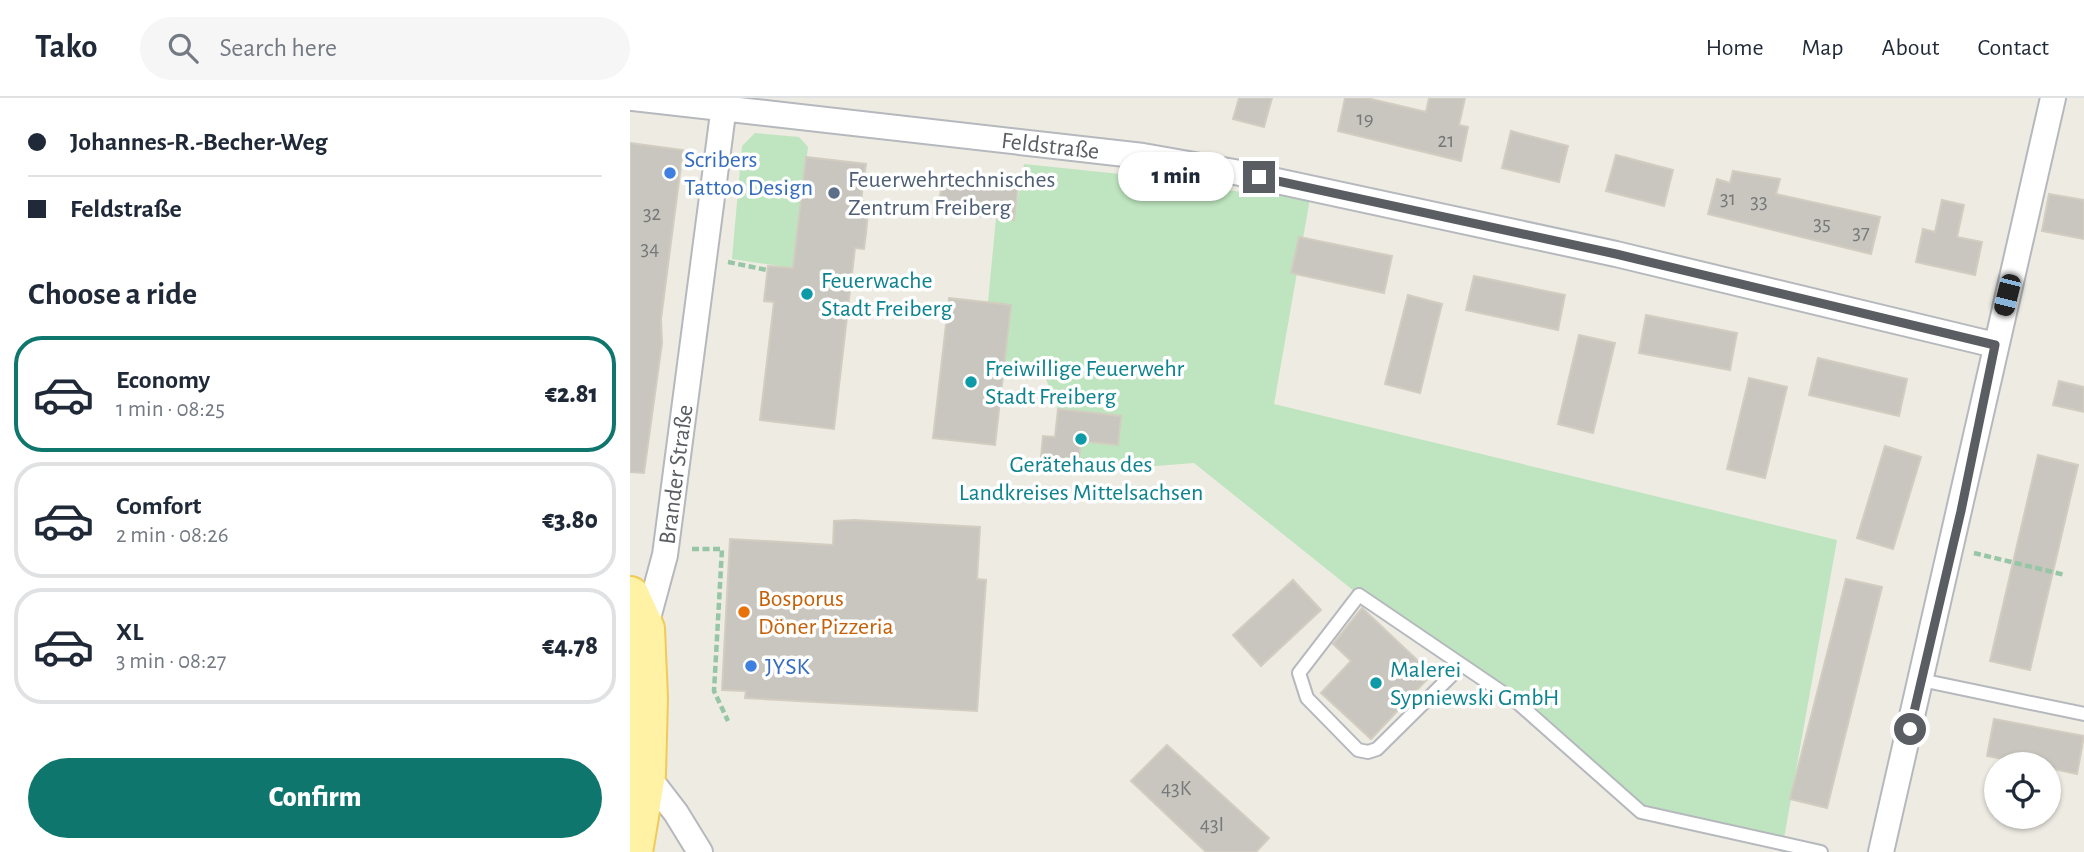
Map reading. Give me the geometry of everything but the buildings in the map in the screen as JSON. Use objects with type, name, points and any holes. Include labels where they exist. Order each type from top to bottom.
[{"type":"main road","name":"Brander Straße","points":[[634,852],[646,774],[649,698],[637,612]]},
{"type":"street","name":"Feldstraße","points":[[633,98],[724,104],[1143,156],[1240,173],[1616,254],[1995,345]]},
{"type":"street","points":[[1881,852],[1953,548],[1995,345],[2053,98]]},
{"type":"street","name":"Brander Straße","points":[[637,612],[665,555],[724,104]]},
{"type":"street","points":[[646,774],[676,813],[700,852]]},
{"type":"lane","points":[[1462,665],[1377,749],[1368,752],[1358,750],[1307,698],[1299,673],[1359,595],[1518,703],[1642,812],[1821,852]]},
{"type":"lane","points":[[1921,680],[2084,714]]},
{"type":"path","points":[[757,268],[767,270]]},
{"type":"path","points":[[1953,548],[2065,575]]},
{"type":"path","points":[[702,549],[722,549],[714,691],[728,721]]},
{"type":"green space","points":[[755,133],[799,137],[808,147],[793,268],[732,259],[742,146]]},
{"type":"green space","points":[[1024,164],[1120,174],[1255,194],[1259,177],[1312,187],[1274,404],[1837,540],[1783,844],[1641,812],[1518,703],[1359,595],[1194,463],[1077,472],[1081,441],[1118,445],[1121,417],[1058,409],[1042,369],[1005,361],[1011,305],[988,302],[996,218],[1014,220]]},
{"type":"place","name":"Scribers Tattoo Design","points":[[670,173]]},
{"type":"place","name":"Feuerwehrtechnisches Zentrum Freiberg","points":[[834,193]]},
{"type":"place","name":"Feuerwache Stadt Freiberg","points":[[807,294]]},
{"type":"place","name":"Freiwillige Feuerwehr Stadt Freiberg","points":[[971,382]]},
{"type":"place","name":"Gerätehaus des Landkreises Mittelsachsen","points":[[1081,439]]},
{"type":"place","name":"Bosporus Döner Pizzeria","points":[[744,612]]},
{"type":"place","name":"JYSK","points":[[751,666]]},
{"type":"place","name":"Malerei Sypniewski GmbH","points":[[1376,683]]},
{"type":"route","points":[[1259,177],[1616,254],[1995,345],[1961,511],[1910,729]]}]
